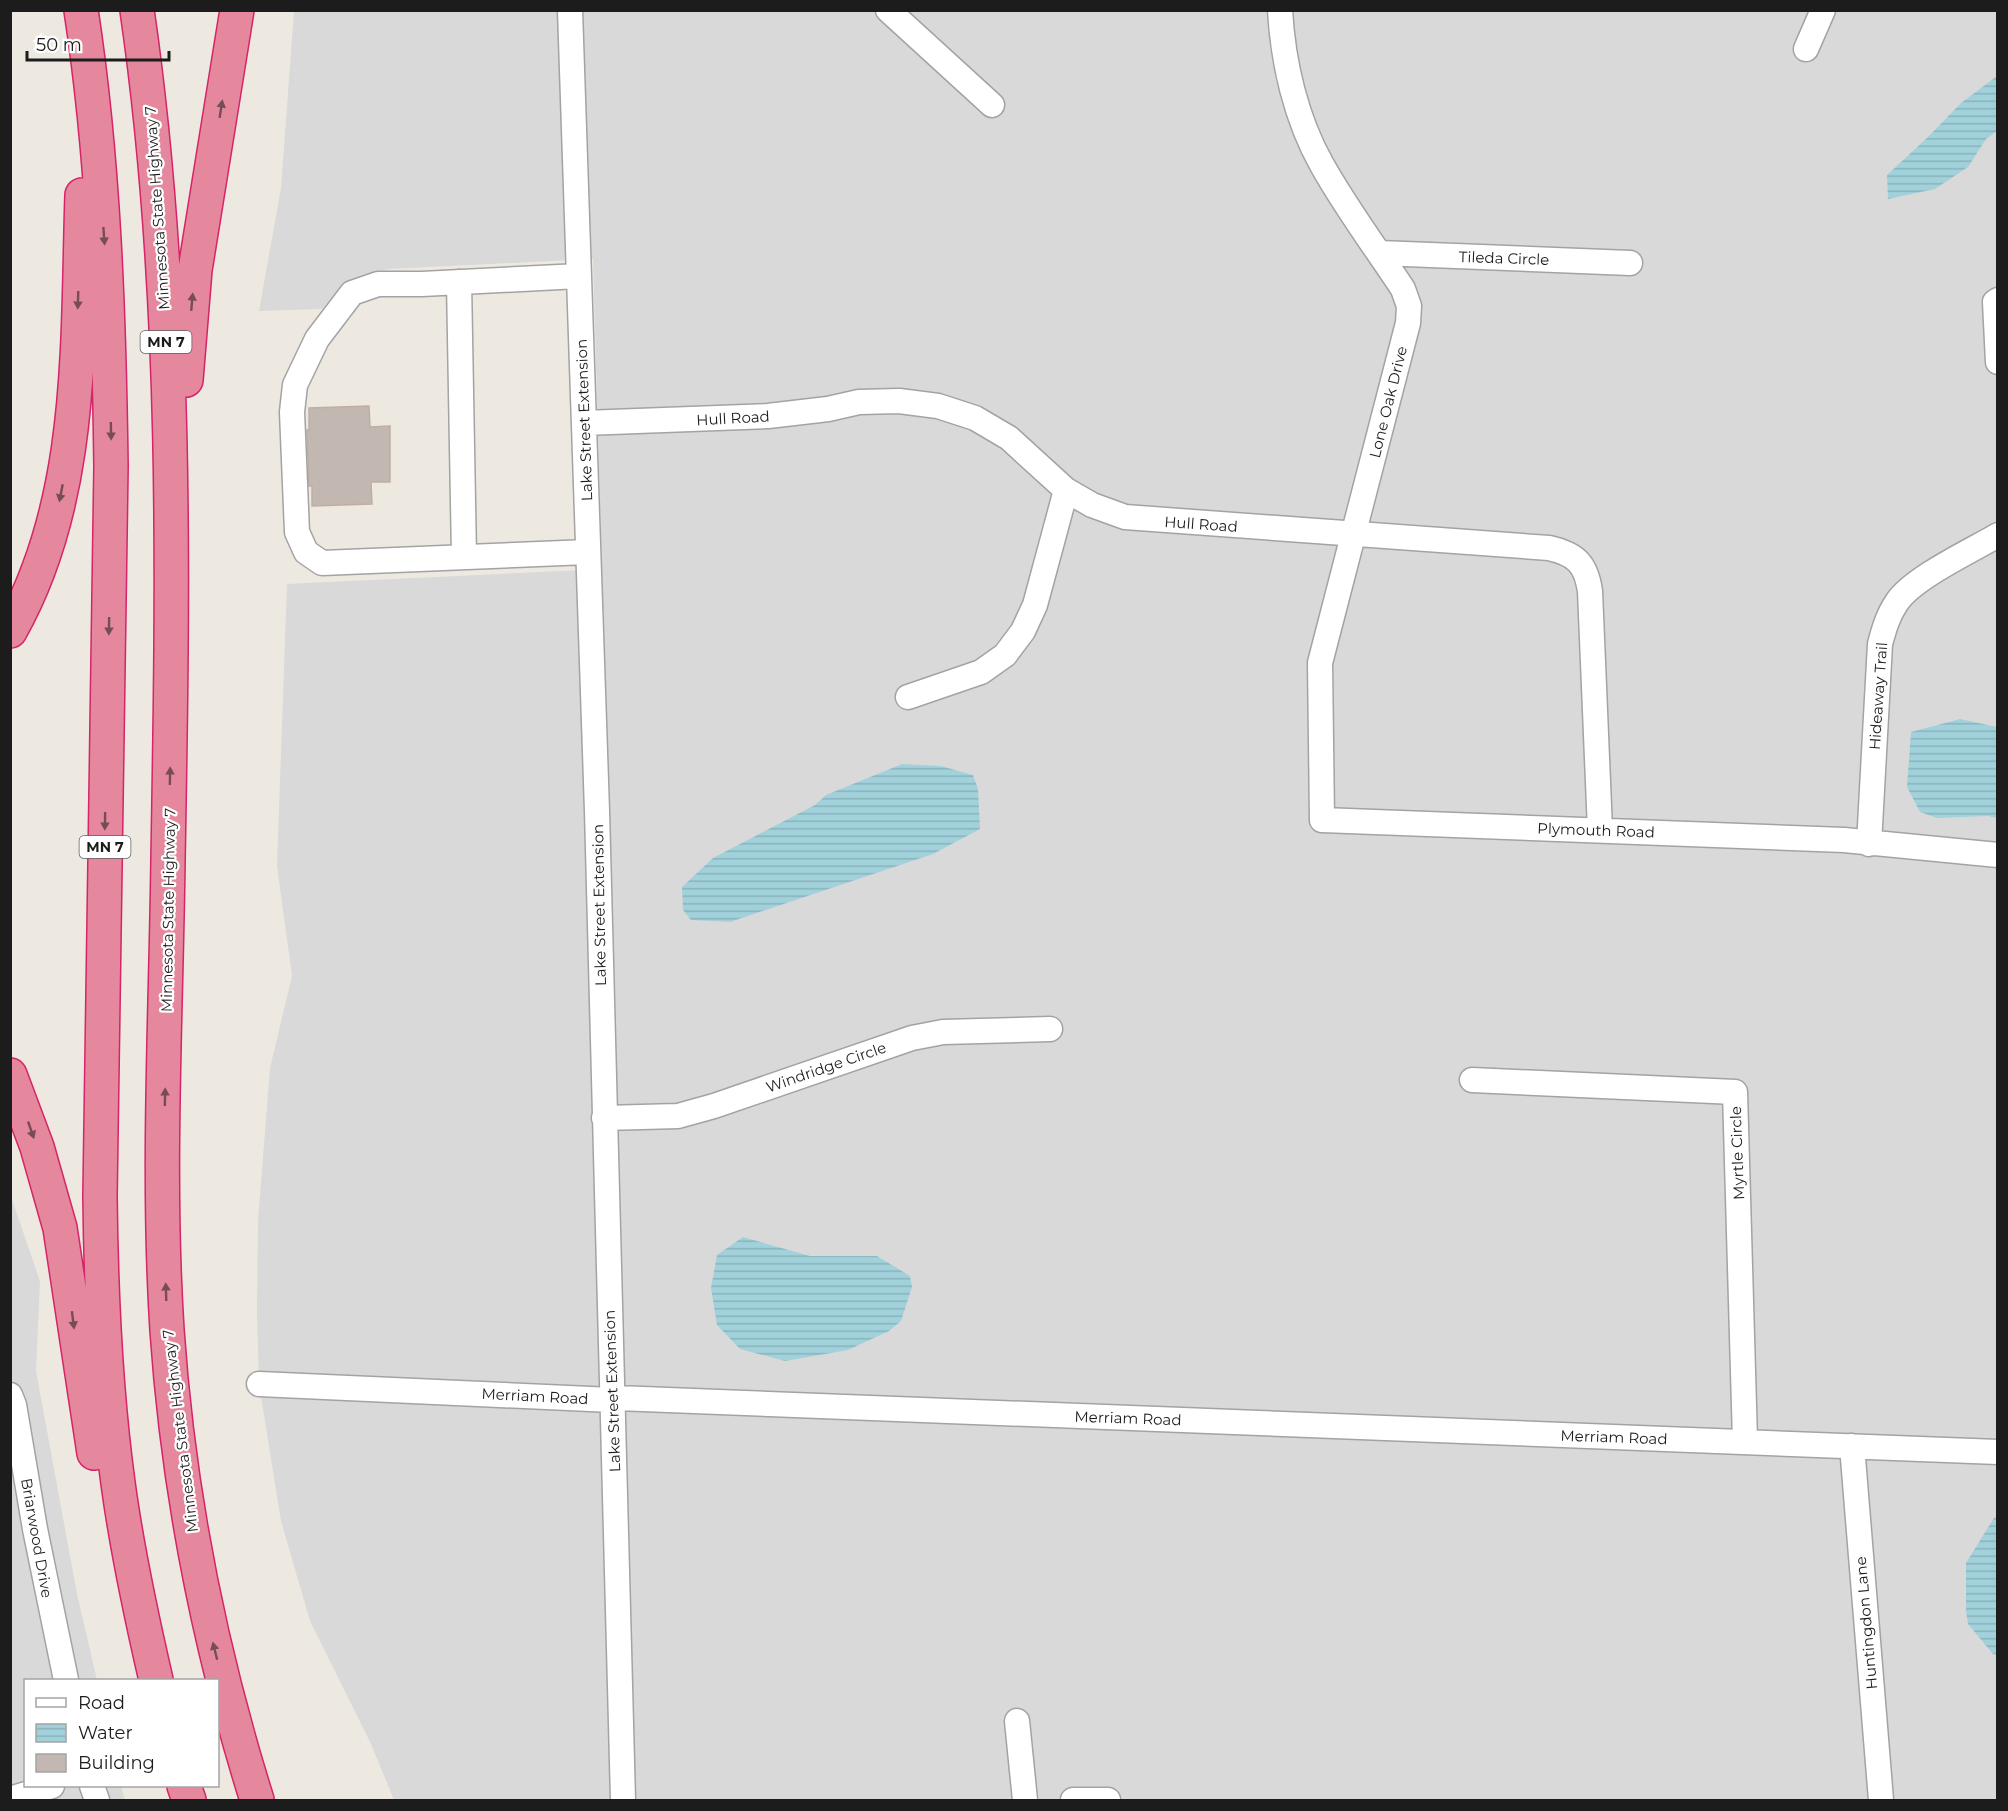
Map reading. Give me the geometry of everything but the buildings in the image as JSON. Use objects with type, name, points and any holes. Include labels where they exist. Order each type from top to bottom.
[{"type":"highway","points":[[10,631],[47,549],[57,513],[71,434],[75,388],[82,193],[73,10]]},
{"type":"highway","name":"MN 7","points":[[81,10],[99,171],[110,384],[111,466],[100,1196],[101,1276],[106,1372],[118,1484],[137,1599],[154,1679]]},
{"type":"highway","name":"Minnesota State Highway 7","points":[[137,10],[149,109],[164,296],[171,511],[171,675],[164,1138],[167,1329],[181,1471],[194,1551],[211,1635],[257,1800]]},
{"type":"highway","points":[[171,675],[185,428],[186,370],[194,282],[237,10]]},
{"type":"highway","points":[[10,1075],[37,1147],[60,1228],[75,1339],[112,1550],[154,1679]]},
{"type":"highway","points":[[230,1708],[267,1800]]},
{"type":"street","name":"Lake Street Extension","points":[[570,10],[597,811],[622,1800]]},
{"type":"street","points":[[888,10],[992,105]]},
{"type":"street","name":"Lone Oak Drive","points":[[1280,10],[1288,73],[1302,119],[1321,164],[1403,289],[1409,306],[1408,323],[1320,663],[1322,819]]},
{"type":"street","points":[[1806,49],[1822,10]]},
{"type":"street","name":"Tileda Circle","points":[[1379,253],[1630,263]]},
{"type":"street","points":[[579,276],[378,284],[352,294],[318,339],[295,385],[291,412],[297,532],[306,552],[322,563],[588,552]]},
{"type":"street","points":[[459,282],[464,557]]},
{"type":"street","points":[[1998,300],[1995,302],[1998,362]]},
{"type":"street","name":"Hull Road","points":[[584,423],[768,416],[828,409],[859,402],[899,401],[938,406],[975,418],[1009,438],[1066,490],[1092,506],[1125,517],[1549,548],[1565,552],[1578,560],[1588,574],[1600,830]]},
{"type":"street","points":[[908,697],[981,672],[1005,655],[1023,631],[1035,605],[1066,490]]},
{"type":"street","name":"Hideaway Trail","points":[[1869,844],[1880,644],[1886,620],[1898,600],[1915,583],[1998,535]]},
{"type":"street","name":"Plymouth Road","points":[[1322,819],[1844,840],[1998,855]]},
{"type":"street","name":"Windridge Circle","points":[[604,1118],[678,1116],[714,1106],[912,1038],[943,1032],[1050,1029]]},
{"type":"street","name":"Myrtle Circle","points":[[1472,1080],[1735,1092],[1745,1441]]},
{"type":"street","name":"Merriam Road","points":[[259,1384],[612,1400],[617,1398],[1998,1452]]},
{"type":"street","name":"Briarwood Drive","points":[[10,1395],[14,1405],[35,1529],[66,1679]]},
{"type":"street","name":"Huntingdon Lane","points":[[1852,1446],[1881,1800]]},
{"type":"street","points":[[1017,1720],[1025,1800]]},
{"type":"street","points":[[10,1799],[46,1787]]},
{"type":"street","points":[[1072,1800],[1108,1800]]},
{"type":"shaded area","points":[[294,11],[1997,11],[1997,1800],[394,1800],[371,1744],[310,1621],[281,1521],[259,1384],[258,1221],[270,1068],[292,976],[277,866],[287,584],[602,569],[593,259],[389,269],[378,271],[337,291],[322,309],[259,311],[281,188]]},
{"type":"shaded area","points":[[10,1194],[40,1281],[36,1371],[77,1594],[97,1679],[24,1679],[24,1787],[121,1787],[125,1800],[11,1800]]},
{"type":"water","points":[[1997,76],[1997,131],[1986,139],[1968,167],[1935,189],[1888,199],[1887,175],[1961,103]]},
{"type":"water","points":[[1960,719],[1997,727],[1997,818],[1988,816],[1937,818],[1920,812],[1907,787],[1911,732]]},
{"type":"water","points":[[902,764],[941,766],[973,775],[978,789],[980,829],[933,854],[730,922],[691,920],[683,910],[682,887],[713,858],[815,805],[826,795]]},
{"type":"water","points":[[743,1237],[810,1256],[877,1256],[910,1276],[912,1287],[901,1321],[889,1331],[848,1350],[785,1361],[740,1349],[717,1325],[711,1288],[717,1255]]},
{"type":"water","points":[[1997,1517],[1997,1655],[1993,1654],[1968,1624],[1966,1563],[1994,1518]]}]
